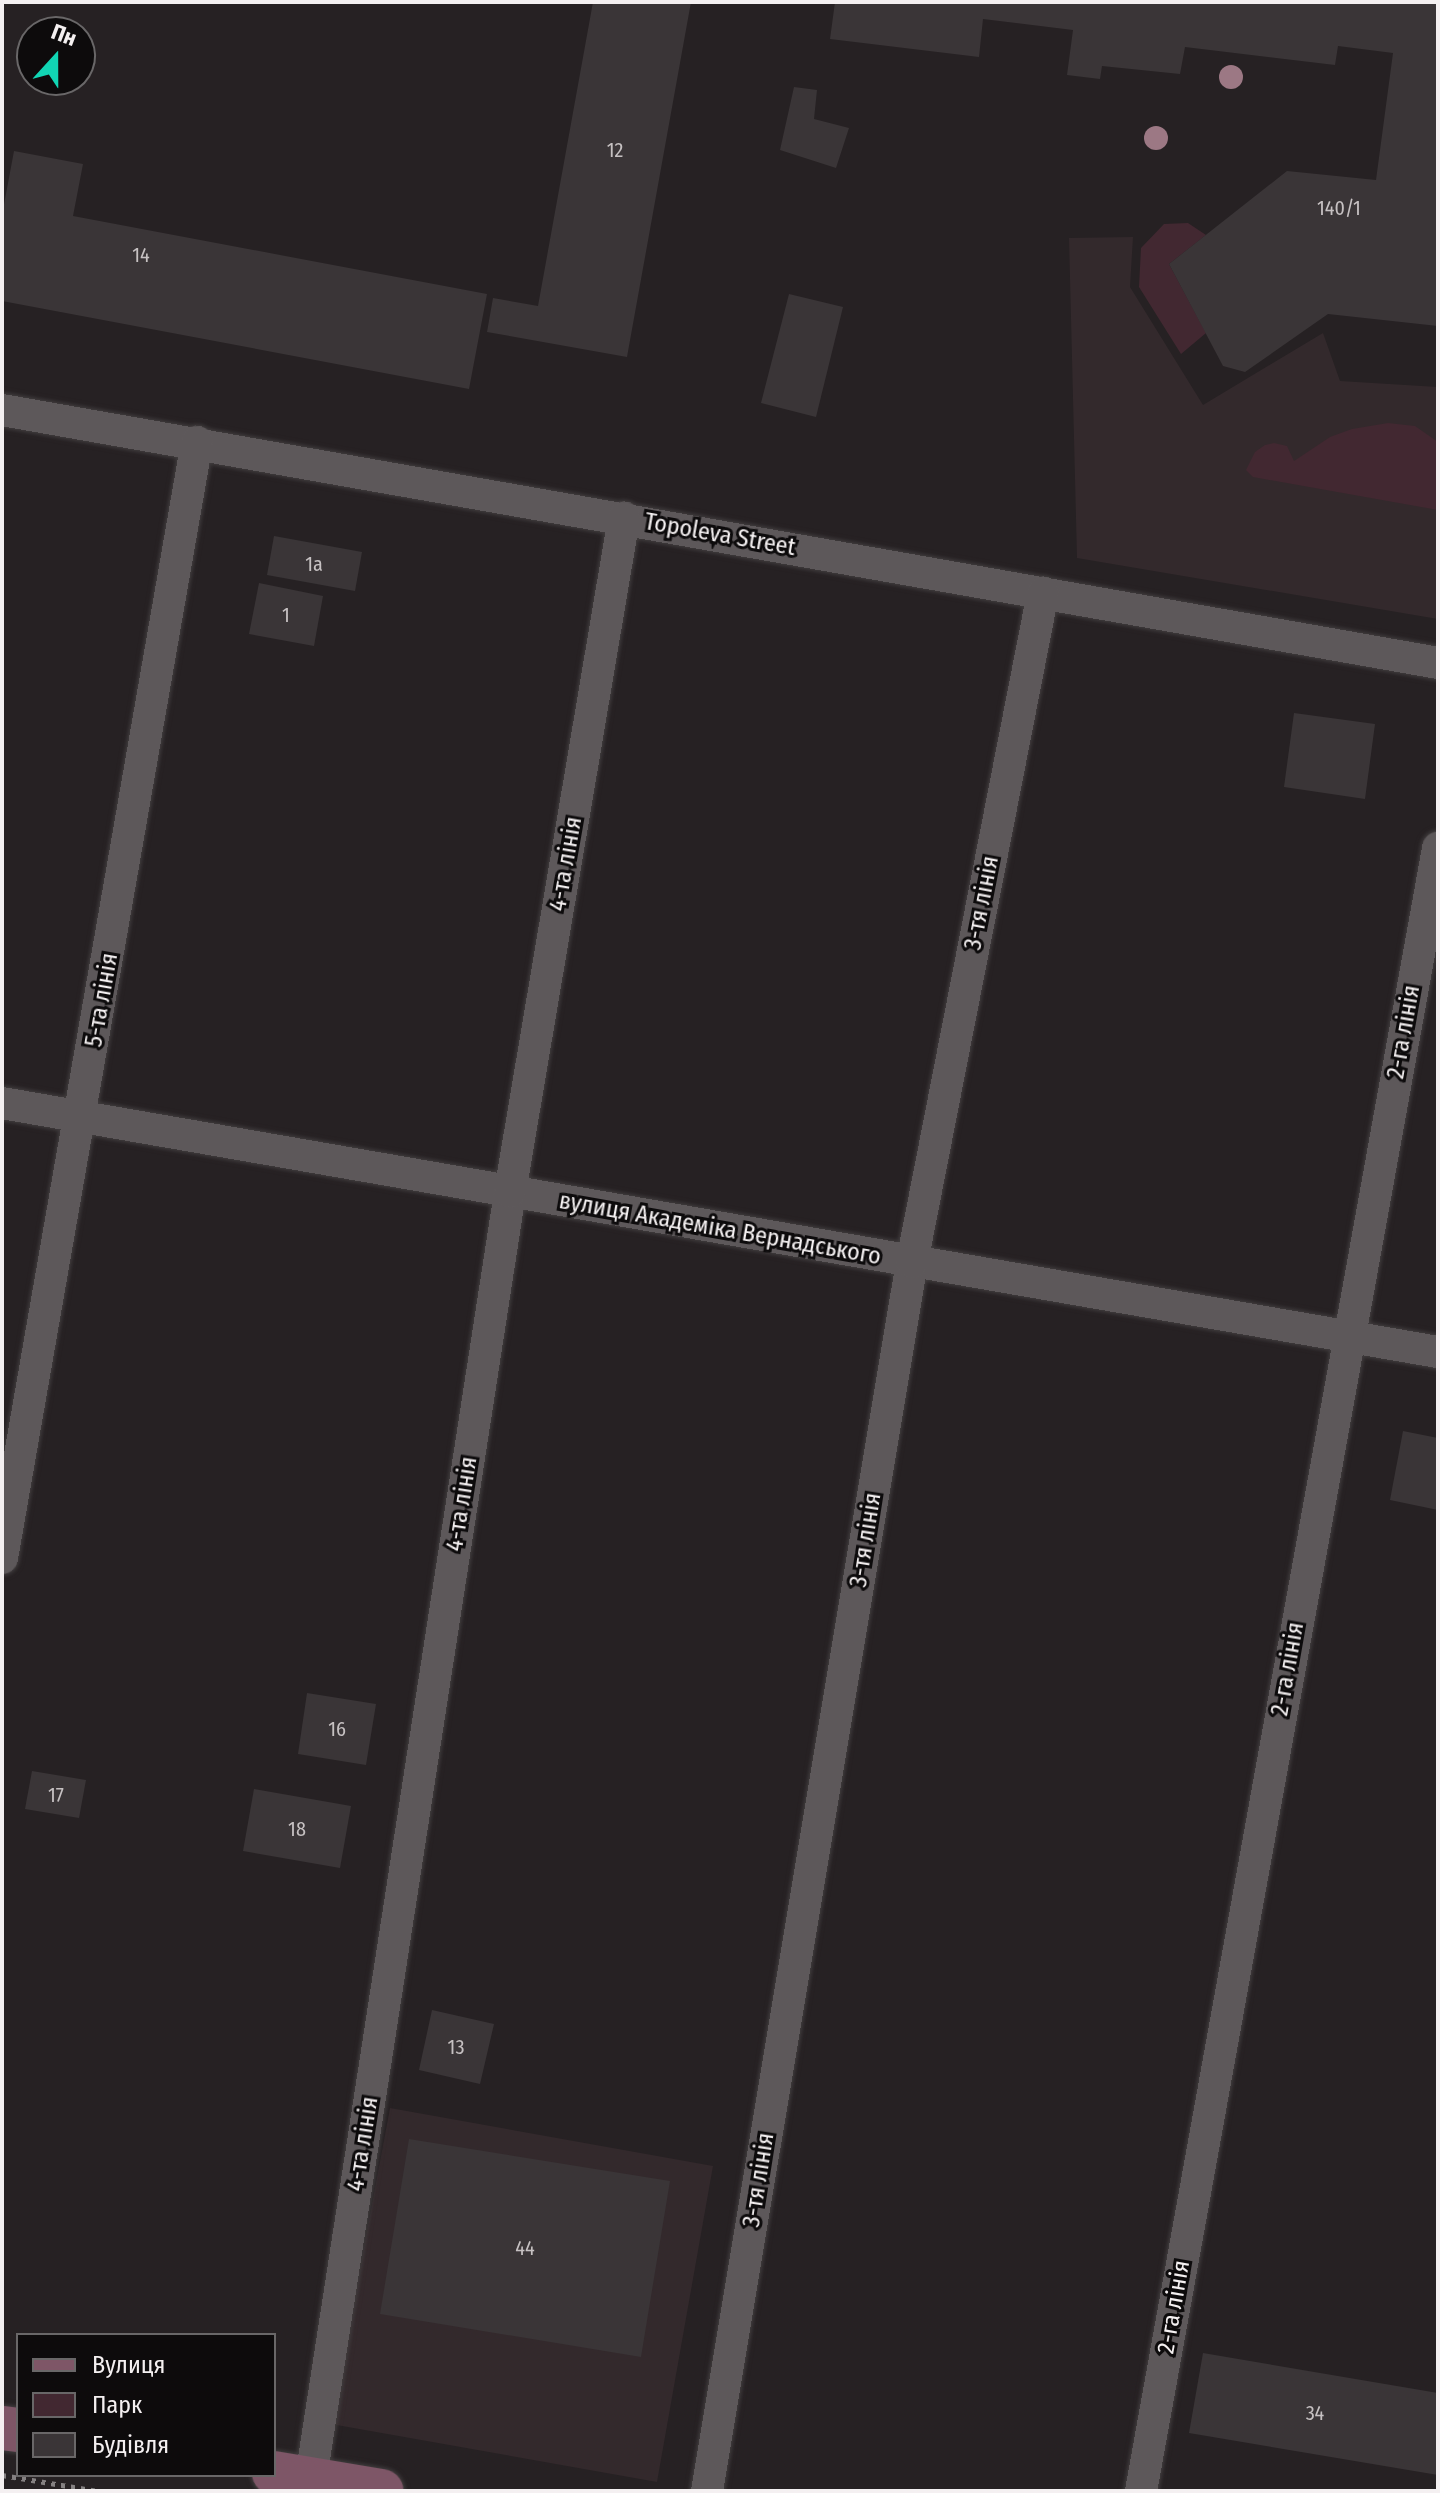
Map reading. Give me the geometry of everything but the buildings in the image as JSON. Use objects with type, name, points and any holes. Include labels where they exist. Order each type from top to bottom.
[{"type":"main road","points":[[298,2481],[381,2491]]},
{"type":"street","name":"Topoleva Street","points":[[2,410],[1438,663]]},
{"type":"street","name":"5-та лінія","points":[[2,1558],[82,1116],[197,442]]},
{"type":"street","name":"4-та лінія","points":[[298,2481],[624,518]]},
{"type":"street","name":"3-тя лінія","points":[[707,2491],[912,1262],[1043,593]]},
{"type":"street","name":"2-га лінія","points":[[1141,2491],[1438,848]]},
{"type":"street","name":"вулиця Академіка Вернадського","points":[[2,1103],[1438,1352]]},
{"type":"path","points":[[2,2475],[98,2491]]},
{"type":"shaded area","points":[[1133,237],[1130,287],[1203,405],[1323,333],[1340,381],[1438,387],[1438,619],[1077,558],[1069,238]]},
{"type":"shaded area","points":[[390,2108],[713,2166],[657,2482],[331,2424]]},
{"type":"green space","points":[[1188,223],[1206,235],[1169,264],[1206,333],[1181,354],[1139,287],[1141,248],[1164,224]]},
{"type":"green space","points":[[1388,423],[1415,426],[1438,442],[1438,510],[1253,477],[1246,470],[1255,452],[1265,445],[1274,443],[1287,446],[1294,461],[1330,437],[1352,429]]}]
